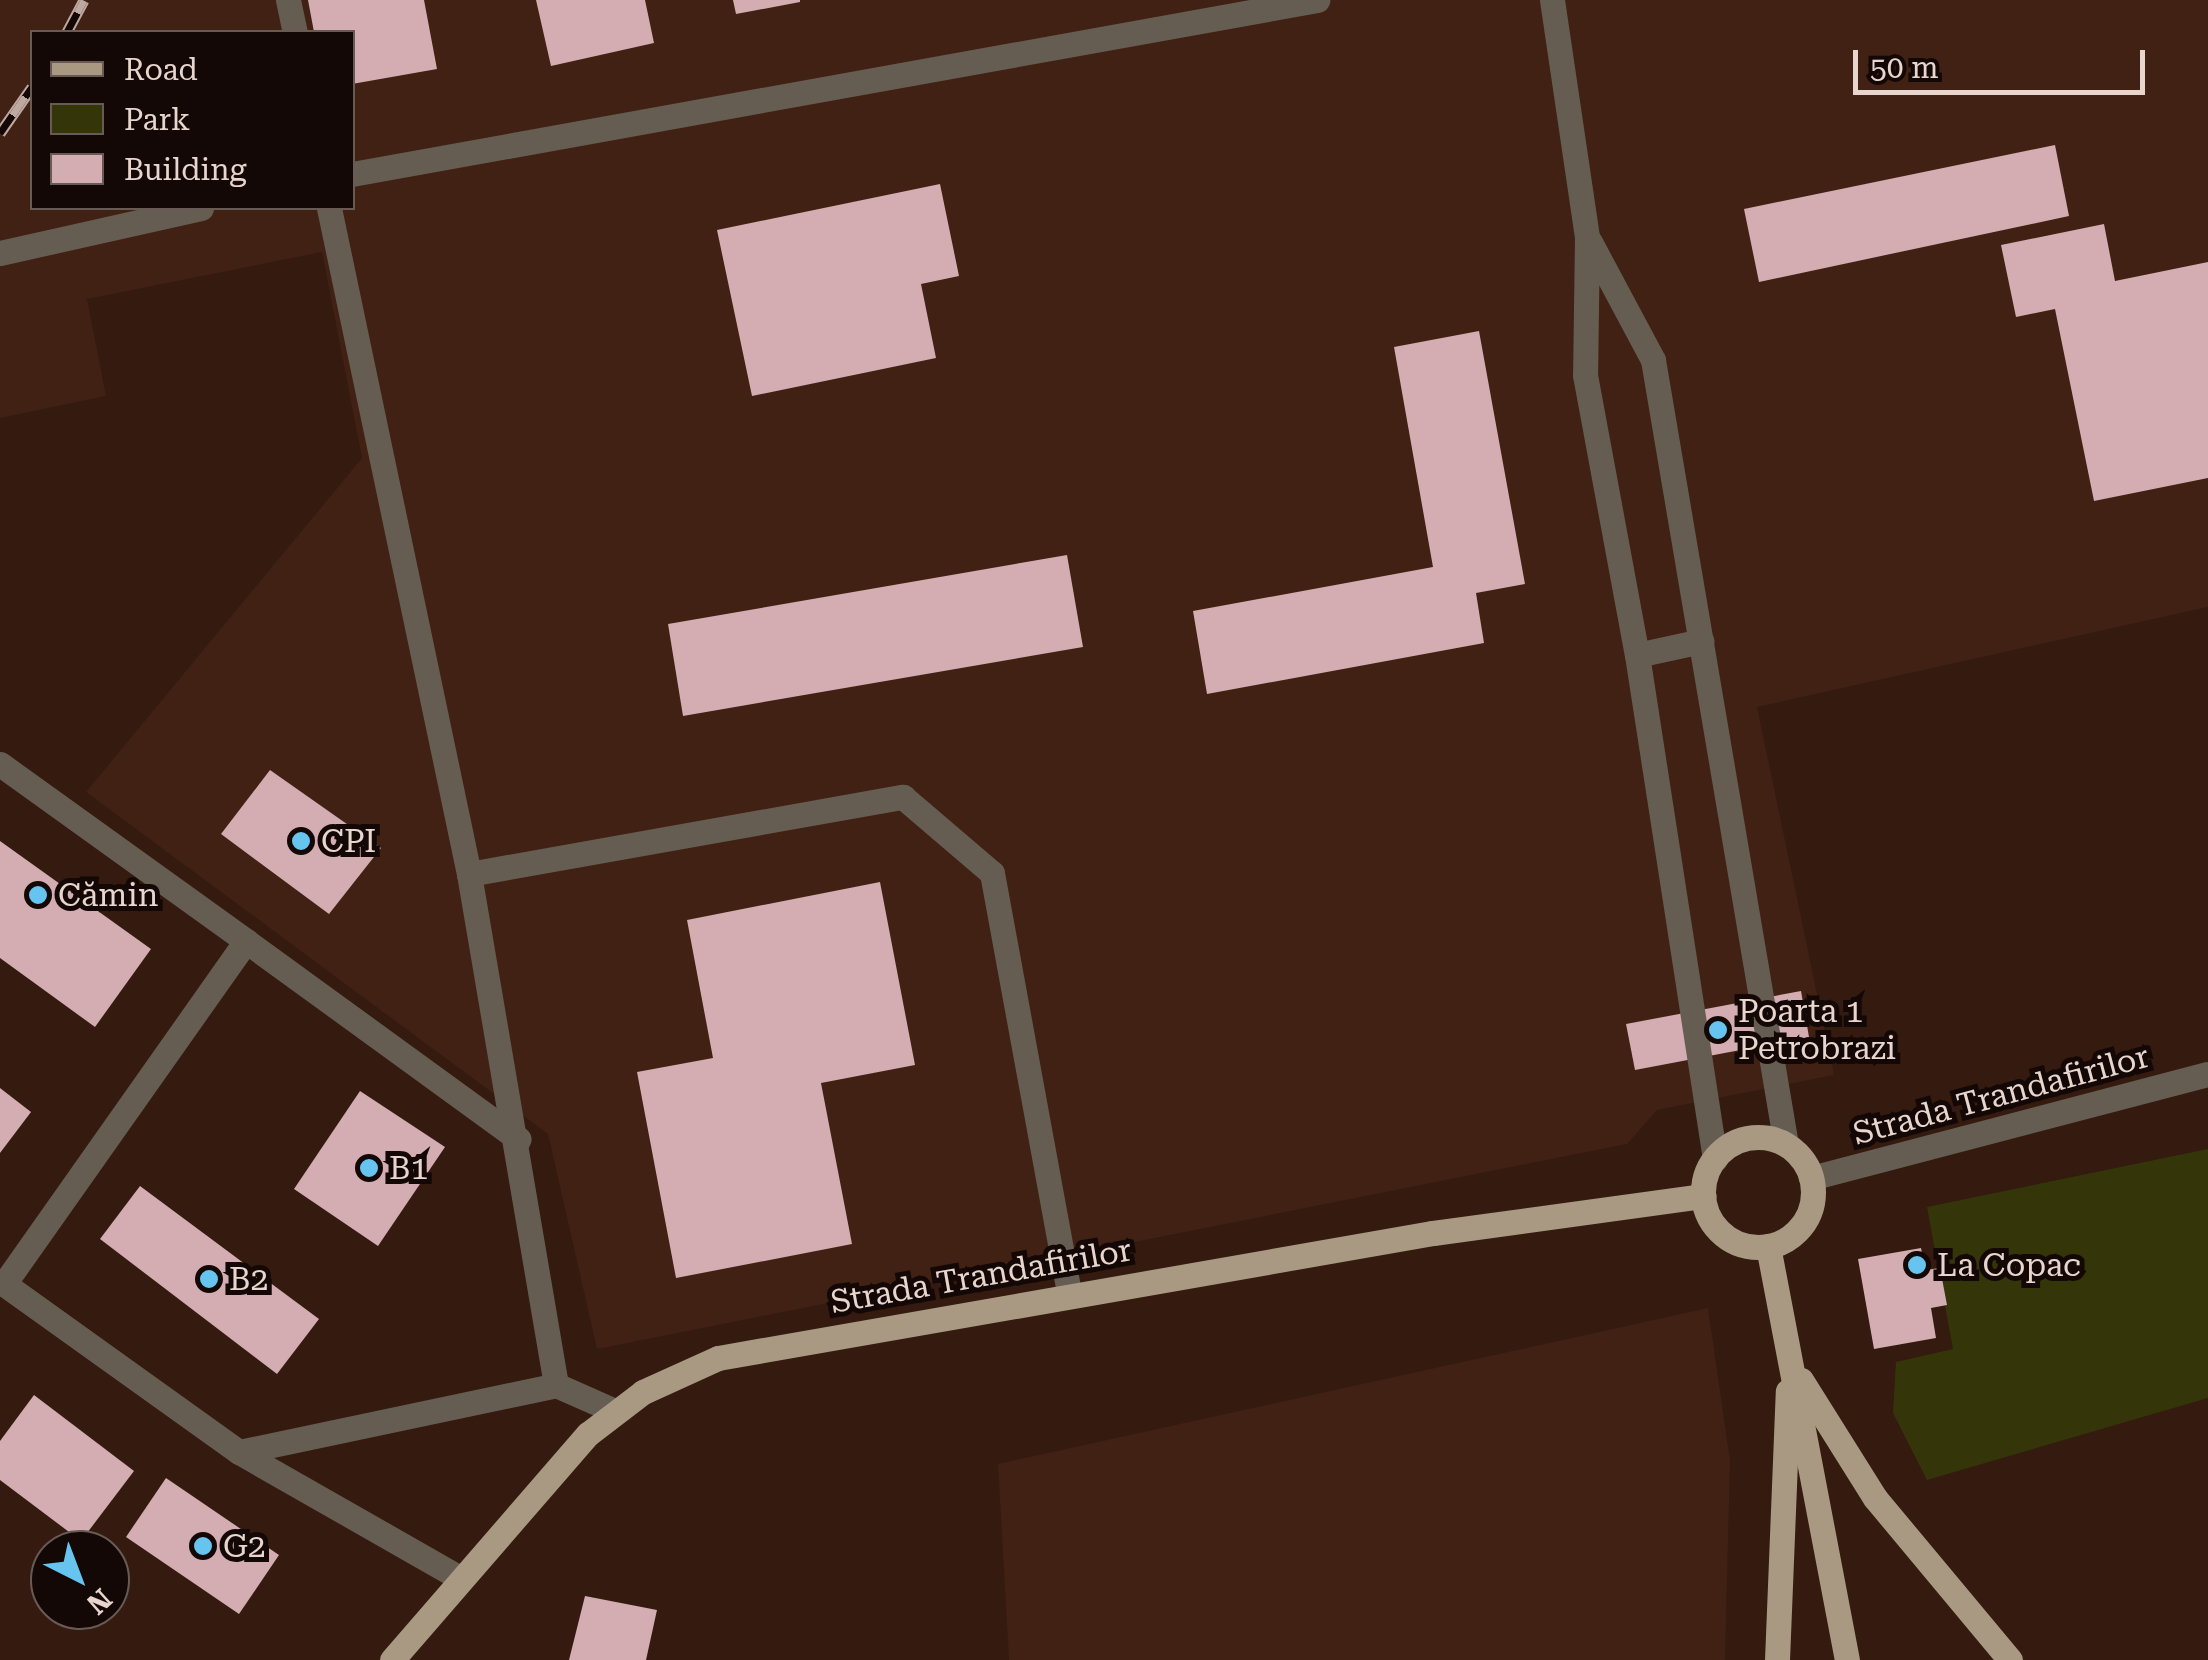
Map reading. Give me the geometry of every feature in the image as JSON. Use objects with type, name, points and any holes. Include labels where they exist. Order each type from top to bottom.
[{"type":"main road","points":[[1740,1140],[1786,1145],[1811,1178],[1799,1228],[1768,1246],[1732,1241],[1718,1230],[1703,1196],[1714,1159],[1740,1140]]},
{"type":"main road","name":"Strada Trandafirilor","points":[[392,1660],[460,1578],[615,1411],[718,1358],[1070,1294],[1703,1196]]},
{"type":"main road","points":[[1768,1246],[1847,1660]]},
{"type":"main road","points":[[1777,1660],[1791,1362]]},
{"type":"main road","points":[[1791,1362],[1875,1498],[2010,1660]]},
{"type":"lane","points":[[288,0],[294,30]]},
{"type":"lane","points":[[355,173],[1318,0]]},
{"type":"lane","points":[[1552,0],[1587,238],[1585,376],[1638,655],[1714,1159]]},
{"type":"lane","points":[[0,254],[192,210]]},
{"type":"lane","points":[[329,210],[469,874],[519,1139],[556,1384]]},
{"type":"lane","points":[[1587,238],[1653,360],[1786,1145]]},
{"type":"lane","points":[[1638,655],[1701,641]]},
{"type":"lane","points":[[0,764],[519,1139]]},
{"type":"lane","points":[[469,874],[903,797],[992,873],[1070,1294]]},
{"type":"lane","points":[[246,941],[2,1282],[239,1452],[460,1578]]},
{"type":"lane","name":"Strada Trandafirilor","points":[[1811,1178],[2208,1074]]},
{"type":"lane","points":[[239,1452],[556,1384],[615,1411]]},
{"type":"shaded area","points":[[0,0],[2208,0],[2208,607],[1757,707],[1834,1075],[1657,1110],[1627,1144],[597,1349],[548,1134],[86,792],[362,458],[322,252],[87,299],[106,396],[0,418]]},
{"type":"shaded area","points":[[1708,1308],[1730,1460],[1725,1660],[1009,1660],[998,1464]]},
{"type":"green space","points":[[2208,1149],[2208,1398],[1927,1480],[1893,1413],[1896,1362],[1953,1349],[1927,1207]]},
{"type":"building","points":[[308,0],[424,0],[437,69],[355,83],[355,30],[314,30]]},
{"type":"building","points":[[536,0],[645,0],[654,43],[551,66]]},
{"type":"building","points":[[733,0],[800,0],[800,2],[736,14]]},
{"type":"building","points":[[2055,145],[2069,216],[1759,282],[1744,209]]},
{"type":"building","points":[[940,184],[959,276],[921,284],[936,358],[752,396],[717,230]]},
{"type":"building","points":[[2104,224],[2115,281],[2208,262],[2208,478],[2094,501],[2055,309],[2016,317],[2001,245]]},
{"type":"building","points":[[1479,331],[1525,584],[1476,593],[1484,643],[1207,694],[1193,611],[1433,567],[1394,347]]},
{"type":"building","points":[[1067,555],[1083,647],[683,716],[668,624]]},
{"type":"building","name":"CPI","points":[[270,770],[381,848],[329,914],[221,834]]},
{"type":"building","name":"Cămin","points":[[0,841],[151,949],[95,1027],[0,958]]},
{"type":"building","points":[[880,882],[915,1065],[821,1083],[852,1244],[676,1278],[637,1072],[713,1058],[687,920]]},
{"type":"building","name":"Poarta 1 Petrobrazi","points":[[1801,991],[1809,1037],[1635,1070],[1626,1024]]},
{"type":"building","points":[[0,1088],[31,1112],[0,1153]]},
{"type":"building","name":"B1","points":[[360,1091],[445,1147],[378,1246],[294,1189]]},
{"type":"building","name":"B2","points":[[140,1186],[319,1319],[277,1374],[100,1239]]},
{"type":"building","points":[[1921,1248],[1925,1270],[1940,1268],[1947,1305],[1931,1308],[1936,1338],[1874,1349],[1858,1259]]},
{"type":"building","points":[[34,1395],[134,1471],[89,1530],[66,1530],[0,1480],[0,1441]]},
{"type":"building","name":"G2","points":[[166,1478],[279,1555],[239,1614],[130,1540],[130,1531]]},
{"type":"building","points":[[585,1596],[657,1610],[646,1660],[569,1660]]},
{"type":"railway","points":[[68,30],[84,0]]},
{"type":"railway","points":[[0,133],[30,90]]},
{"type":"place","name":"CPI","points":[[301,841]]},
{"type":"place","name":"Cămin","points":[[38,895]]},
{"type":"place","name":"Poarta 1 Petrobrazi","points":[[1718,1030]]},
{"type":"place","name":"B1","points":[[369,1168]]},
{"type":"place","name":"La Copac","points":[[1917,1265]]},
{"type":"place","name":"B2","points":[[209,1279]]},
{"type":"place","name":"G2","points":[[203,1546]]}]
